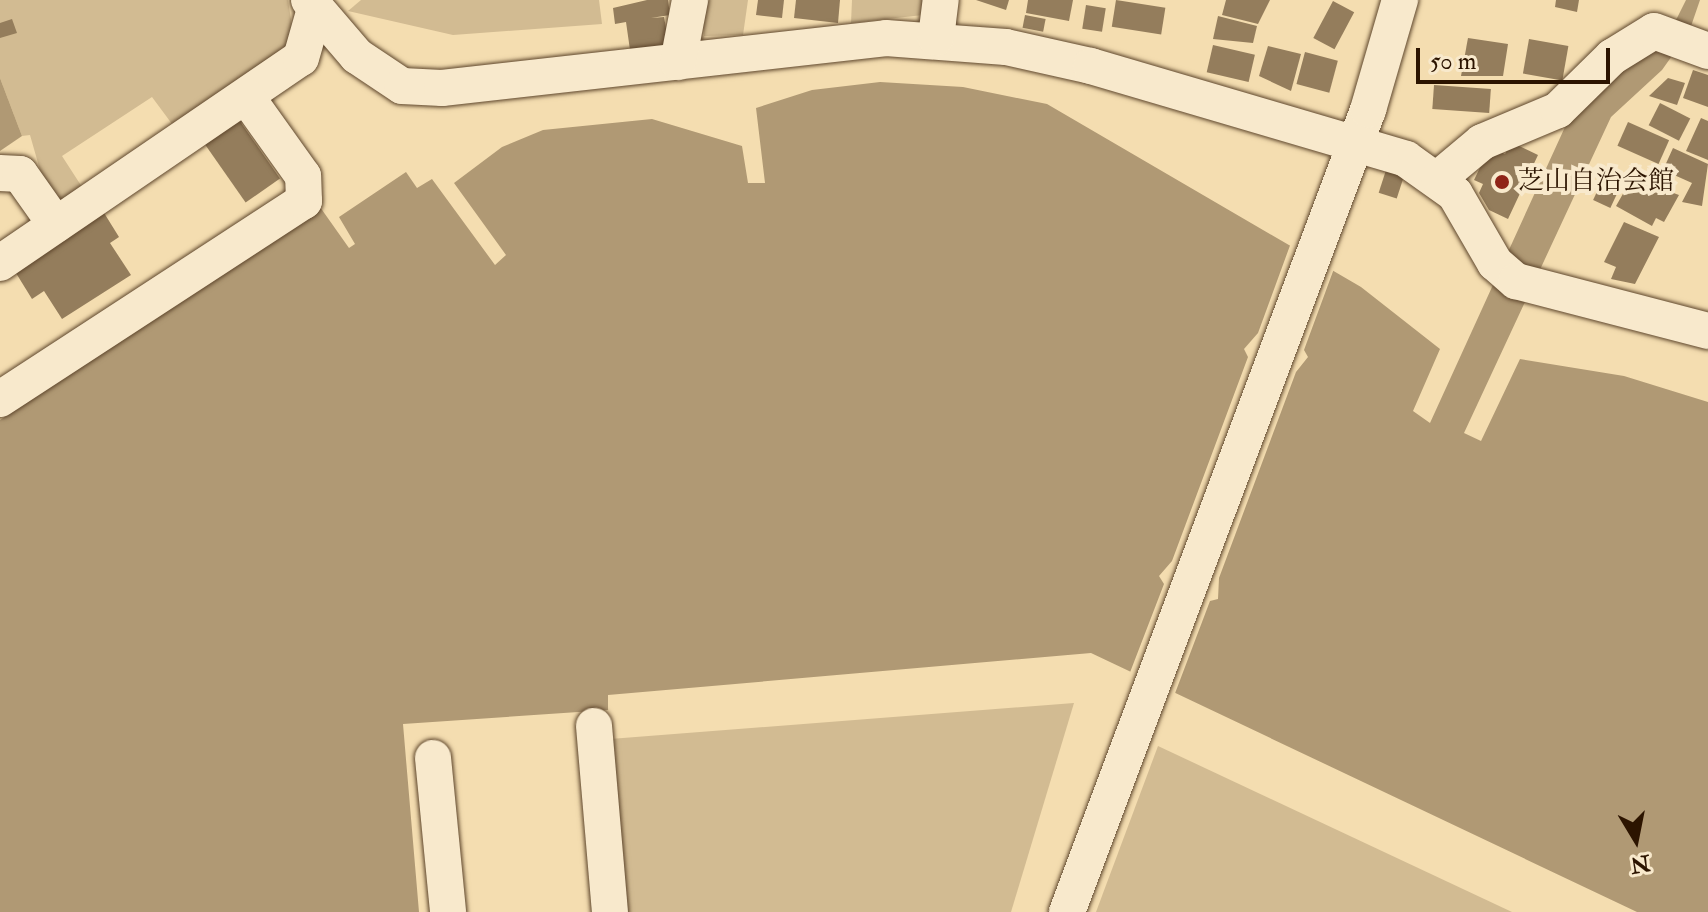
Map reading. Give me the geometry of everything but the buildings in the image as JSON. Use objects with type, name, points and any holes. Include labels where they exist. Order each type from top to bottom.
[{"type":"street","points":[[678,62],[690,0]]},
{"type":"street","points":[[936,38],[941,0]]},
{"type":"street","points":[[1067,912],[1329,213],[1400,0]]},
{"type":"street","points":[[312,4],[357,56],[402,86],[442,88],[936,38],[1091,66],[1354,142],[1439,178],[1495,263],[1516,281],[1708,331]]},
{"type":"street","points":[[301,58],[312,4]]},
{"type":"street","points":[[1439,178],[1482,142],[1558,110],[1612,57],[1687,43]]},
{"type":"street","points":[[0,263],[301,58],[357,56]]},
{"type":"street","points":[[0,399],[304,201],[303,176],[246,96]]},
{"type":"street","points":[[0,173],[20,174],[56,225]]},
{"type":"street","points":[[594,726],[610,912]]},
{"type":"street","points":[[433,758],[448,912]]},
{"type":"shaded area","points":[[0,0],[288,0],[294,39],[281,60],[175,128],[152,97],[62,156],[84,190],[60,205],[48,198],[30,135],[22,136],[0,78]]},
{"type":"shaded area","points":[[361,0],[599,0],[602,24],[453,35],[348,11]]},
{"type":"shaded area","points":[[700,0],[748,0],[743,35],[704,36]]},
{"type":"shaded area","points":[[852,0],[934,0],[932,14],[851,23]]},
{"type":"shaded area","points":[[1686,0],[1700,0],[1689,32],[1662,70],[1611,117],[1464,433],[1481,441],[1520,359],[1624,376],[1708,402],[1708,912],[1637,912],[1091,653],[608,695],[608,710],[403,724],[419,912],[0,912],[0,420],[320,207],[349,248],[355,244],[339,217],[406,172],[417,188],[432,179],[495,265],[506,255],[454,183],[502,147],[543,130],[652,119],[742,146],[748,183],[765,183],[756,108],[812,90],[880,82],[963,87],[1047,104],[1361,287],[1440,349],[1413,411],[1430,423],[1570,116],[1672,28]]},
{"type":"shaded area","points":[[0,78],[22,136],[0,151]]},
{"type":"shaded area","points":[[1074,703],[1011,912],[625,912],[610,739]]},
{"type":"shaded area","points":[[1158,746],[1512,912],[1096,912]]},
{"type":"pier","points":[[1292,240],[1335,266],[1304,350],[1308,357],[1296,372],[1219,578],[1218,599],[1210,601],[1174,696],[1129,675],[1164,584],[1159,576],[1172,561],[1248,357],[1244,349],[1258,333]]},
{"type":"place","name":"芝山自治会館","points":[[1502,182]]}]
